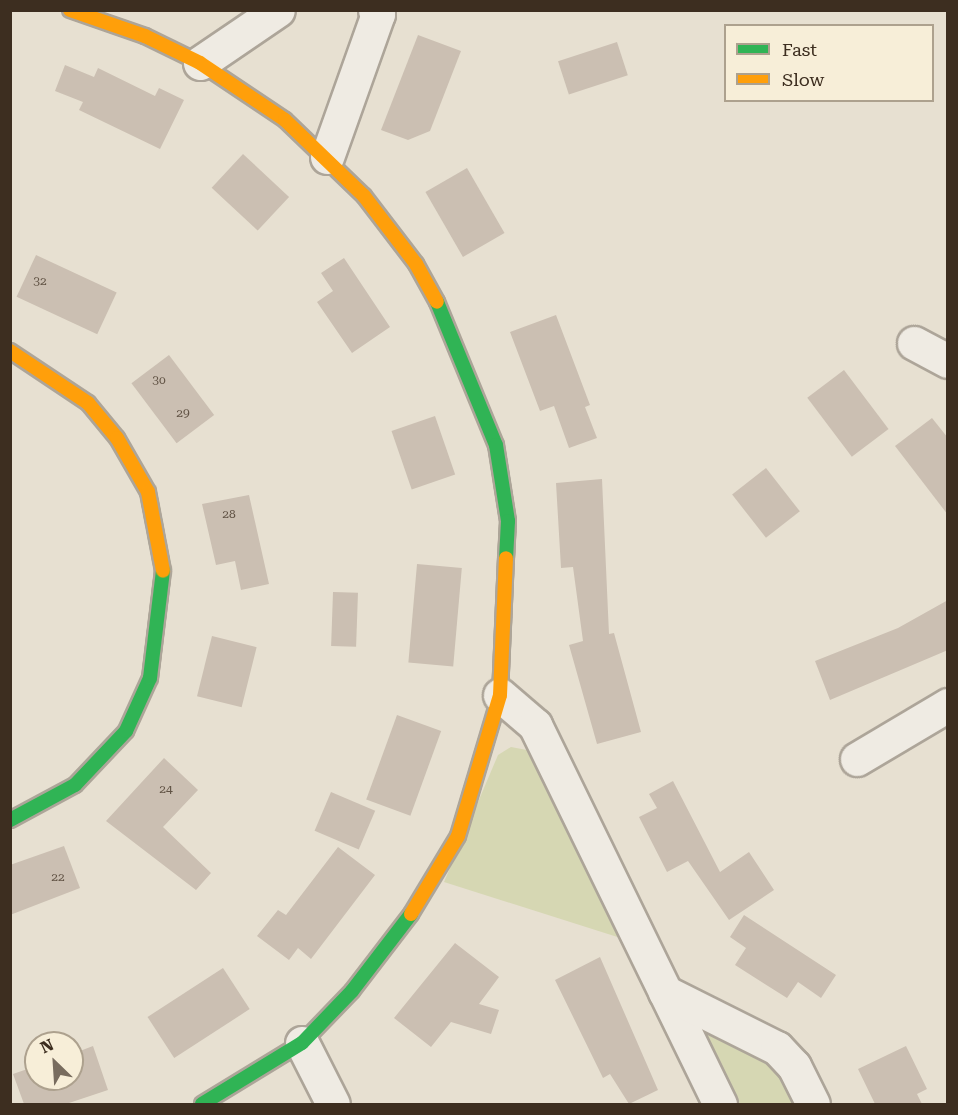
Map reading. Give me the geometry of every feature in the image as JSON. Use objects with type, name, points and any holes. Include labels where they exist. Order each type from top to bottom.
[{"type":"street","points":[[70,10],[145,36],[201,63],[285,120],[327,157],[416,264],[475,382],[496,445],[508,521],[500,694],[458,836],[424,897],[367,974],[302,1043],[202,1104]]},
{"type":"street","points":[[201,63],[278,10]]},
{"type":"street","points":[[327,157],[378,14],[375,10]]},
{"type":"street","points":[[914,343],[948,361]]},
{"type":"street","points":[[10,351],[88,403],[117,438],[148,492],[165,580],[150,678],[126,731],[75,785],[10,820]]},
{"type":"street","points":[[500,694],[535,725],[720,1104]]},
{"type":"street","points":[[857,759],[948,705]]},
{"type":"street","points":[[665,992],[777,1048],[794,1066],[813,1104]]},
{"type":"street","points":[[302,1043],[333,1104]]},
{"type":"green space","points":[[511,747],[532,751],[630,941],[444,882],[498,755]]},
{"type":"green space","points":[[705,1028],[763,1057],[783,1075],[799,1104],[735,1104],[701,1036]]},
{"type":"building","points":[[418,35],[461,51],[430,131],[408,140],[381,130]]},
{"type":"building","points":[[617,42],[628,75],[569,94],[558,61]]},
{"type":"building","points":[[65,65],[94,77],[98,68],[155,96],[159,88],[184,100],[160,149],[79,110],[83,102],[55,91]]},
{"type":"building","points":[[243,154],[289,197],[258,231],[212,188]]},
{"type":"building","points":[[467,168],[504,233],[463,257],[425,192]]},
{"type":"building","points":[[36,255],[117,293],[97,334],[17,297]]},
{"type":"building","points":[[344,258],[390,327],[352,353],[317,302],[333,291],[321,273]]},
{"type":"building","points":[[556,315],[590,405],[585,407],[597,438],[569,448],[554,406],[540,411],[510,332]]},
{"type":"building","points":[[169,355],[214,415],[177,443],[131,383]]},
{"type":"building","points":[[844,370],[889,429],[852,457],[807,398]]},
{"type":"building","points":[[435,416],[455,475],[412,490],[392,431]]},
{"type":"building","points":[[932,418],[948,438],[948,515],[895,446]]},
{"type":"building","points":[[766,468],[800,511],[766,538],[732,494]]},
{"type":"building","points":[[602,479],[609,634],[614,633],[641,732],[597,744],[569,645],[583,641],[573,567],[561,568],[556,483]]},
{"type":"building","points":[[249,495],[269,584],[241,590],[235,561],[216,565],[202,504]]},
{"type":"building","points":[[417,564],[462,568],[453,667],[408,663]]},
{"type":"building","points":[[333,592],[358,593],[356,647],[331,646]]},
{"type":"building","points":[[948,600],[948,650],[830,700],[815,661],[898,628]]},
{"type":"building","points":[[212,636],[257,647],[242,707],[197,696]]},
{"type":"building","points":[[397,715],[441,731],[410,816],[366,800]]},
{"type":"building","points":[[164,758],[198,790],[163,827],[211,873],[196,890],[106,821]]},
{"type":"building","points":[[673,781],[720,872],[749,852],[774,890],[729,920],[688,861],[667,872],[639,817],[657,808],[649,794]]},
{"type":"building","points":[[331,792],[375,811],[359,849],[315,831]]},
{"type":"building","points":[[64,846],[80,888],[10,915],[10,865]]},
{"type":"building","points":[[338,847],[375,875],[311,959],[298,948],[289,960],[257,936],[278,910],[286,915]]},
{"type":"building","points":[[744,915],[836,975],[821,998],[798,982],[787,998],[735,965],[746,948],[730,937]]},
{"type":"building","points":[[455,943],[499,977],[479,1004],[499,1010],[491,1034],[451,1022],[431,1047],[394,1018]]},
{"type":"building","points":[[600,957],[658,1090],[629,1104],[610,1074],[603,1078],[555,980]]},
{"type":"building","points":[[223,968],[250,1009],[174,1058],[148,1017]]},
{"type":"building","points":[[93,1046],[108,1090],[66,1104],[24,1104],[13,1074],[24,1070],[24,1091],[84,1091],[84,1049]]},
{"type":"building","points":[[906,1046],[927,1089],[917,1094],[922,1104],[875,1104],[858,1069]]},
{"type":"traffic: fast","points":[[437,302],[496,445],[508,521],[506,558]]},
{"type":"traffic: fast","points":[[10,820],[75,785],[126,731],[150,678],[163,571]]},
{"type":"traffic: fast","points":[[202,1104],[302,1043],[352,991],[411,914]]},
{"type":"traffic: slow","points":[[70,10],[145,36],[200,63],[285,120],[364,196],[416,264],[437,302]]},
{"type":"traffic: slow","points":[[10,351],[88,403],[117,438],[148,492],[163,571]]},
{"type":"traffic: slow","points":[[411,914],[458,836],[500,695],[506,558]]}]
